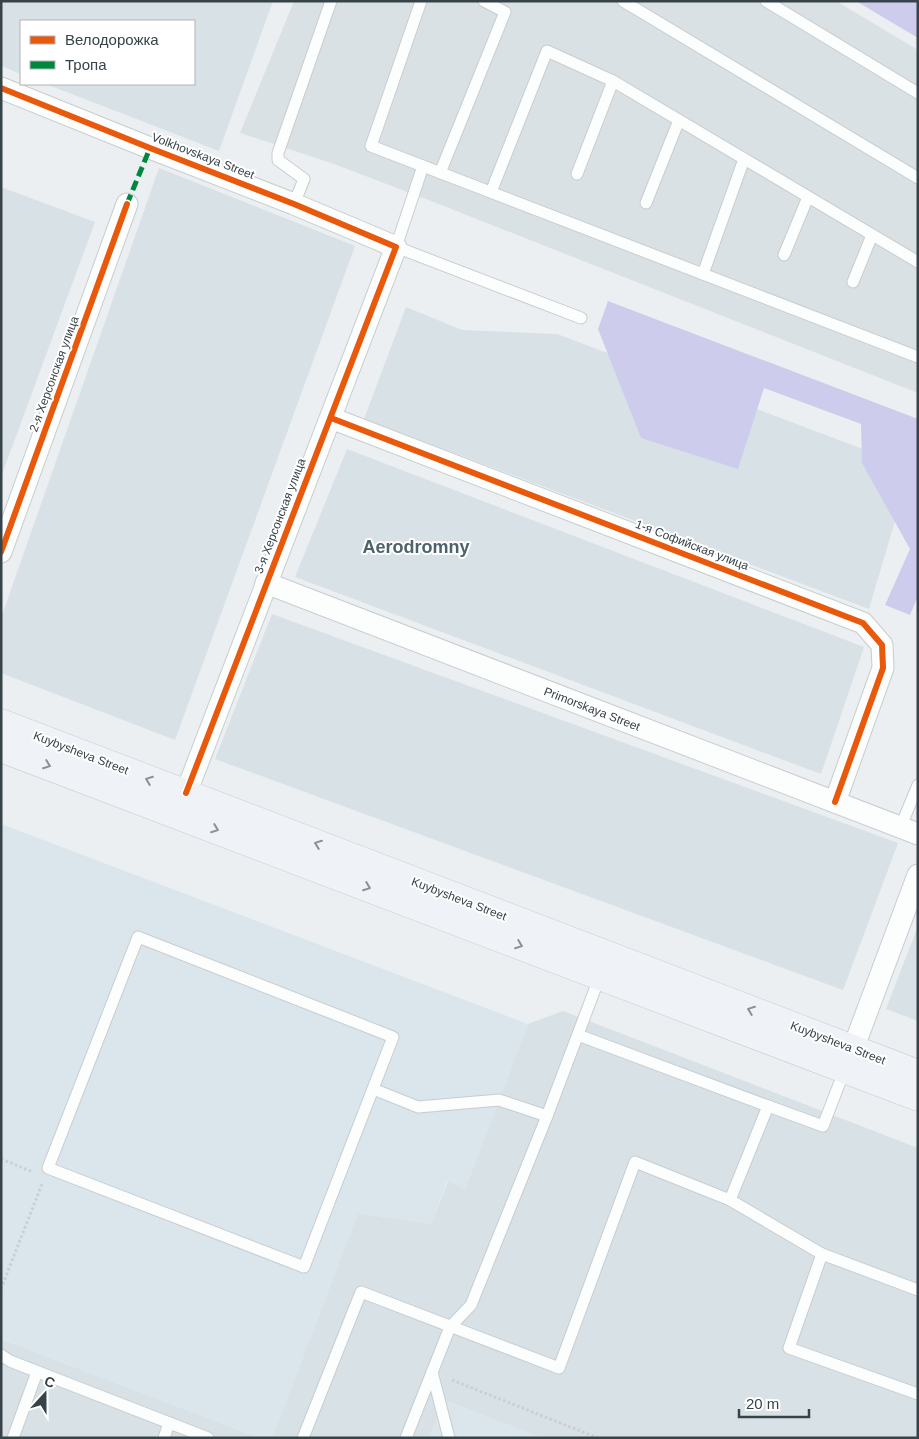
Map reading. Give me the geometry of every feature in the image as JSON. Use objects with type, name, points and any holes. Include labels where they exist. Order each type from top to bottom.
[{"type":"main road","name":"Kuybysheva Street","points":[[1,723],[181,804],[849,1059],[918,1097]]},
{"type":"main road","name":"Kuybysheva Street","points":[[1,748],[181,804]]},
{"type":"main road","name":"Kuybysheva Street","points":[[849,1059],[918,1074]]},
{"type":"street","name":"Volkhovskaya Street","points":[[1,88],[294,204],[396,247]]},
{"type":"street","name":"2-я Херсонская улица","points":[[1,552],[127,204]]},
{"type":"street","name":"3-я Херсонская улица","points":[[181,804],[396,247]]},
{"type":"street","name":"1-я Софийская улица","points":[[331,418],[863,623],[882,645],[882,668],[835,802]]},
{"type":"street","name":"Primorskaya Street","points":[[266,583],[909,831]]},
{"type":"street","points":[[849,1059],[918,875]]},
{"type":"lane","points":[[294,204],[304,179],[278,160],[278,152],[331,1]]},
{"type":"lane","points":[[421,1],[371,146],[918,357]]},
{"type":"lane","points":[[440,173],[505,12],[484,1]]},
{"type":"lane","points":[[623,1],[918,178]]},
{"type":"lane","points":[[766,1],[918,92]]},
{"type":"lane","points":[[491,192],[547,51],[613,81],[918,262]]},
{"type":"lane","points":[[577,174],[613,81]]},
{"type":"lane","points":[[646,203],[679,120]]},
{"type":"lane","points":[[702,274],[744,159]]},
{"type":"lane","points":[[423,166],[396,247],[581,318]]},
{"type":"lane","points":[[784,255],[808,197]]},
{"type":"lane","points":[[853,282],[872,235]]},
{"type":"lane","points":[[909,831],[918,785]]},
{"type":"lane","points":[[138,937],[393,1037],[373,1088],[304,1267],[47,1172],[138,937]]},
{"type":"lane","points":[[406,1438],[450,1326],[471,1305],[547,1116],[604,966]]},
{"type":"lane","points":[[578,1035],[823,1126],[849,1059]]},
{"type":"lane","points":[[373,1088],[418,1107],[499,1100],[547,1116]]},
{"type":"lane","points":[[730,1200],[768,1106]]},
{"type":"lane","points":[[303,1438],[361,1292],[559,1368],[635,1162],[730,1200],[822,1254],[918,1290]]},
{"type":"lane","points":[[822,1254],[789,1348],[918,1394]]},
{"type":"lane","points":[[1,1355],[10,1361],[37,1372],[208,1438]]},
{"type":"lane","points":[[13,1438],[37,1372]]},
{"type":"lane","points":[[432,1372],[449,1438]]},
{"type":"lane","points":[[164,1438],[169,1423]]},
{"type":"path","points":[[1,1160],[47,1172],[1,1289]]},
{"type":"path","points":[[432,1372],[598,1438]]},
{"type":"shaded area","points":[[1,1],[273,1],[219,151],[49,85],[195,85],[195,20],[20,20],[20,74],[1,66]]},
{"type":"shaded area","points":[[294,1],[836,1],[918,50],[918,393],[431,201],[334,164],[240,133]]},
{"type":"shaded area","points":[[856,1],[918,1],[918,38]]},
{"type":"shaded area","points":[[159,168],[355,246],[175,740],[1,673],[1,618]]},
{"type":"shaded area","points":[[1,187],[95,222],[1,477]]},
{"type":"shaded area","points":[[608,301],[918,419],[918,596],[910,615],[885,605],[910,549],[862,463],[861,424],[764,388],[738,469],[641,438],[598,329]]},
{"type":"shaded area","points":[[406,307],[462,330],[557,334],[911,467],[869,609],[364,419]]},
{"type":"shaded area","points":[[347,449],[864,647],[821,774],[295,577]]},
{"type":"shaded area","points":[[272,614],[898,843],[843,990],[215,759]]},
{"type":"shaded area","points":[[1,824],[528,1024],[465,1189],[447,1181],[431,1224],[358,1213],[272,1438],[260,1438],[1,1339]]},
{"type":"shaded area","points":[[918,926],[918,1021],[886,1009]]},
{"type":"shaded area","points":[[563,1011],[918,1148],[918,1438],[542,1438],[444,1400],[429,1438],[272,1438],[358,1213],[431,1224],[448,1181],[465,1189],[528,1024]]},
{"type":"shaded area","points":[[1,1339],[260,1438],[1,1438]]},
{"type":"shaded area","points":[[444,1400],[542,1438],[429,1438]]},
{"type":"marked path","points":[[127,204],[150,148]]},
{"type":"cycle path","points":[[1,88],[294,204],[396,247],[186,793]]},
{"type":"cycle path","points":[[1,552],[127,204]]},
{"type":"cycle path","points":[[331,418],[863,623],[882,645],[883,668],[835,802]]},
{"type":"district","name":"Aerodromny","points":[[416,547]]}]
